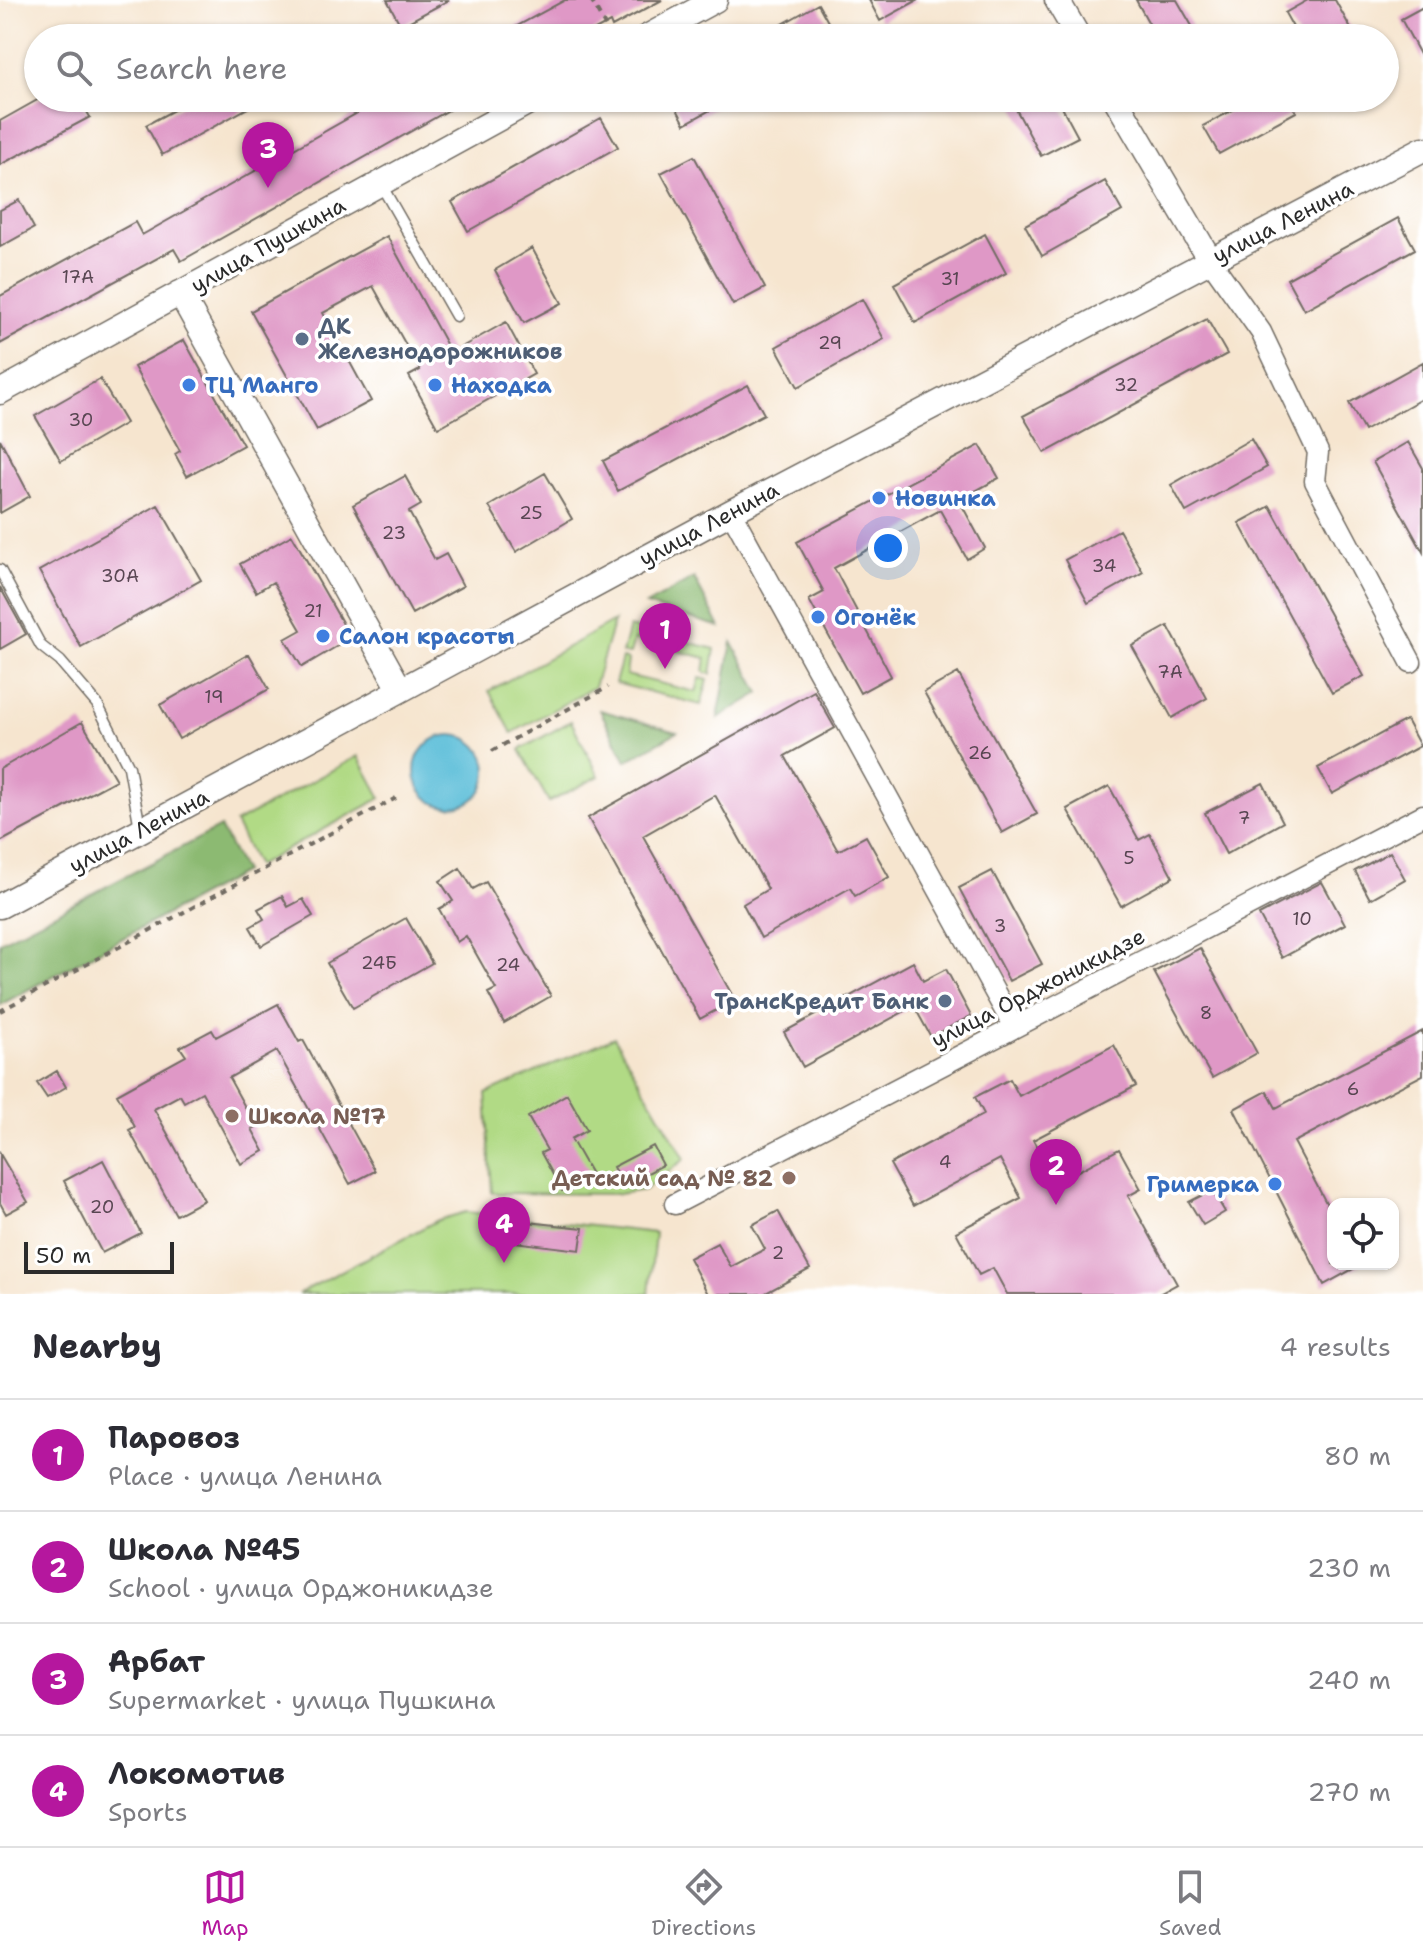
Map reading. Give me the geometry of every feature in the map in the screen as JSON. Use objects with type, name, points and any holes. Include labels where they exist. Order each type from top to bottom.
[{"type":"street","points":[[671,24],[715,0]]},
{"type":"street","points":[[1057,0],[1071,24]]},
{"type":"street","name":"улица Пушкина","points":[[0,392],[510,112]]},
{"type":"street","points":[[1123,112],[1210,260],[1261,332],[1318,452],[1315,481],[1411,662]]},
{"type":"street","name":"улица Ленина","points":[[0,906],[731,512],[1423,149]]},
{"type":"street","points":[[180,293],[400,689]]},
{"type":"street","points":[[731,512],[1014,1027]]},
{"type":"street","name":"улица Орджоникидзе","points":[[675,1204],[1423,815]]},
{"type":"lane","points":[[380,183],[456,316]]},
{"type":"lane","points":[[0,570],[41,646],[60,661],[97,704],[129,767],[141,830]]},
{"type":"path","points":[[591,0],[604,24]]},
{"type":"path","points":[[492,751],[608,687]]},
{"type":"path","points":[[0,1011],[396,798]]},
{"type":"green space","points":[[694,578],[720,627],[646,605]]},
{"type":"green space","points":[[614,621],[594,687],[512,733],[489,691]]},
{"type":"green space","points":[[629,627],[715,649],[711,674],[704,672],[706,658],[634,640],[630,654],[622,653]]},
{"type":"green space","points":[[732,642],[760,693],[718,718]]},
{"type":"green space","points":[[622,658],[628,660],[626,675],[696,692],[700,678],[708,680],[701,705],[615,683]]},
{"type":"green space","points":[[600,710],[677,732],[626,761]]},
{"type":"green space","points":[[571,721],[599,776],[549,802],[520,750]]},
{"type":"green space","points":[[358,756],[381,798],[257,866],[235,823]]},
{"type":"green space","points":[[220,827],[244,872],[0,1005],[0,942]]},
{"type":"green space","points":[[614,1037],[685,1159],[644,1190],[618,1194],[492,1193],[486,1094]]},
{"type":"green space","points":[[466,1212],[655,1233],[649,1294],[298,1294],[438,1220]]},
{"type":"water","points":[[451,735],[471,741],[481,751],[487,771],[481,791],[471,801],[451,807],[431,801],[421,791],[415,771],[421,751],[431,741]]},
{"type":"building","points":[[387,0],[449,0],[405,24],[400,24]]},
{"type":"building","points":[[565,0],[662,0],[618,24],[521,24]]},
{"type":"building","points":[[869,0],[918,0],[880,21]]},
{"type":"building","points":[[1136,0],[1177,0],[1191,24],[1149,24]]},
{"type":"building","points":[[1308,0],[1335,0],[1348,24],[1291,24],[1285,13]]},
{"type":"building","points":[[818,4],[829,24],[783,24]]},
{"type":"building","points":[[1423,7],[1423,60],[1401,19]]},
{"type":"building","points":[[24,108],[24,112],[87,112],[90,117],[0,165],[0,121]]},
{"type":"building","points":[[170,112],[240,112],[162,155],[146,125]]},
{"type":"building","points":[[359,112],[445,112],[181,261],[174,249],[0,344],[0,296],[135,222],[142,235]]},
{"type":"building","points":[[679,112],[707,112],[685,124]]},
{"type":"building","points":[[1017,112],[1065,112],[1078,137],[1041,156]]},
{"type":"building","points":[[1229,112],[1296,112],[1219,154],[1203,126]]},
{"type":"building","points":[[601,118],[618,147],[468,231],[452,202]]},
{"type":"building","points":[[694,156],[765,288],[733,305],[661,173]]},
{"type":"building","points":[[1105,181],[1122,211],[1042,256],[1025,225]]},
{"type":"building","points":[[19,200],[34,228],[0,247],[0,210]]},
{"type":"building","points":[[1398,218],[1415,249],[1304,310],[1287,279]]},
{"type":"building","points":[[985,234],[1006,273],[915,323],[894,284]]},
{"type":"building","name":"ДК Железнодорожников","points":[[387,236],[451,353],[506,322],[534,374],[438,428],[409,376],[420,370],[373,286],[323,313],[371,401],[317,430],[251,311]]},
{"type":"building","points":[[532,248],[562,303],[524,323],[495,270]]},
{"type":"building","points":[[862,299],[884,339],[798,387],[776,347]]},
{"type":"building","points":[[1207,319],[1227,354],[1045,453],[1023,416]]},
{"type":"building","points":[[184,340],[243,445],[187,476],[175,454],[180,451],[134,367]]},
{"type":"building","points":[[1423,362],[1423,398],[1364,431],[1349,403]]},
{"type":"building","points":[[100,379],[126,423],[61,461],[35,416]]},
{"type":"building","points":[[748,385],[764,414],[618,491],[603,461]]},
{"type":"building","points":[[0,439],[30,496],[0,513]]},
{"type":"building","points":[[1251,439],[1267,467],[1186,512],[1171,485]]},
{"type":"building","points":[[1408,442],[1423,468],[1423,552],[1373,462]]},
{"type":"building","points":[[980,445],[999,478],[959,500],[985,548],[967,559],[940,510],[834,568],[891,676],[860,693],[809,600],[824,592],[797,542]]},
{"type":"building","points":[[545,473],[572,519],[516,552],[489,506]]},
{"type":"building","points":[[405,476],[421,505],[409,512],[435,560],[446,554],[463,586],[412,614],[353,505]]},
{"type":"building","points":[[158,505],[201,580],[81,647],[39,571]]},
{"type":"building","points":[[1270,506],[1364,676],[1332,693],[1239,523]]},
{"type":"building","points":[[1119,530],[1143,572],[1088,603],[1065,560]]},
{"type":"building","points":[[292,535],[351,638],[302,667],[285,639],[301,630],[273,582],[256,592],[240,564]]},
{"type":"building","points":[[0,587],[26,634],[0,649]]},
{"type":"building","points":[[1168,626],[1207,698],[1172,718],[1132,646]]},
{"type":"building","points":[[249,654],[269,689],[179,739],[160,705]]},
{"type":"building","points":[[958,673],[1037,814],[1002,833],[924,692]]},
{"type":"building","points":[[814,691],[835,728],[785,756],[838,851],[866,836],[889,877],[855,896],[850,888],[761,938],[743,904],[768,889],[715,795],[643,836],[735,1000],[700,1019],[588,818]]},
{"type":"building","points":[[1406,720],[1420,746],[1332,794],[1318,768]]},
{"type":"building","points":[[82,722],[116,780],[0,842],[0,769]]},
{"type":"building","points":[[1263,783],[1283,822],[1226,854],[1205,813]]},
{"type":"building","points":[[1109,786],[1139,840],[1150,834],[1173,877],[1121,906],[1067,809]]},
{"type":"building","points":[[1390,852],[1405,879],[1370,899],[1355,871]]},
{"type":"building","points":[[460,868],[473,889],[486,882],[551,996],[504,1023],[488,993],[496,989],[466,936],[457,942],[439,909],[453,901],[440,881]]},
{"type":"building","points":[[992,871],[1042,964],[1009,981],[959,888]]},
{"type":"building","points":[[1322,882],[1345,924],[1282,958],[1259,915]]},
{"type":"building","points":[[282,896],[288,907],[303,899],[313,916],[261,946],[250,927],[264,919],[258,909]]},
{"type":"building","points":[[406,918],[432,963],[353,1008],[327,963]]},
{"type":"building","points":[[1200,948],[1257,1053],[1212,1078],[1154,972]]},
{"type":"building","points":[[913,962],[923,981],[946,969],[971,1016],[931,1037],[914,1006],[803,1067],[784,1032]]},
{"type":"building","points":[[278,1004],[299,1042],[303,1040],[375,1171],[350,1184],[277,1051],[229,1078],[256,1127],[252,1129],[264,1151],[241,1164],[202,1092],[184,1102],[180,1095],[154,1109],[204,1200],[176,1215],[129,1130],[135,1127],[117,1094],[186,1056],[180,1047],[212,1030],[216,1037]]},
{"type":"building","points":[[1423,1031],[1423,1075],[1294,1142],[1327,1205],[1327,1270],[1351,1270],[1324,1285],[1234,1109],[1267,1091],[1276,1108]]},
{"type":"building","points":[[1114,1045],[1136,1086],[1033,1140],[1056,1183],[1119,1149],[1141,1189],[1128,1196],[1177,1284],[1159,1294],[1007,1294],[993,1268],[979,1275],[956,1232],[1021,1198],[1000,1159],[913,1206],[890,1164],[984,1114],[975,1097],[1010,1079],[1019,1096]]},
{"type":"building","points":[[57,1071],[66,1087],[47,1098],[37,1083]]},
{"type":"building","points":[[567,1094],[587,1130],[571,1139],[591,1174],[562,1191],[541,1153],[547,1150],[528,1117]]},
{"type":"building","points":[[653,1146],[663,1165],[623,1186],[613,1167]]},
{"type":"building","points":[[0,1154],[28,1202],[6,1214],[0,1203]]},
{"type":"building","points":[[103,1160],[141,1233],[102,1253],[64,1181]]},
{"type":"building","points":[[1212,1190],[1225,1212],[1203,1225],[1189,1202]]},
{"type":"building","points":[[778,1211],[810,1269],[764,1294],[708,1294],[689,1258],[717,1243],[731,1267],[765,1249],[752,1225]]},
{"type":"building","points":[[500,1219],[583,1228],[580,1250],[497,1240]]},
{"type":"place","name":"Арбат","points":[[268,188]]},
{"type":"place","name":"ДК Железнодорожников","points":[[302,339]]},
{"type":"place","name":"ТЦ Манго","points":[[189,385]]},
{"type":"place","name":"Находка","points":[[435,385]]},
{"type":"place","name":"Новинка","points":[[879,498]]},
{"type":"place","name":"Огонёк","points":[[818,617]]},
{"type":"place","name":"Салон красоты","points":[[323,636]]},
{"type":"place","name":"Паровоз","points":[[665,669]]},
{"type":"place","name":"ТрансКредит Банк","points":[[945,1001]]},
{"type":"place","name":"Школа №17","points":[[232,1116]]},
{"type":"place","name":"Детский сад № 82","points":[[789,1178]]},
{"type":"place","name":"Гримерка","points":[[1275,1184]]},
{"type":"place","name":"Школа №45","points":[[1056,1205]]},
{"type":"place","name":"Локомотив","points":[[504,1263]]}]
